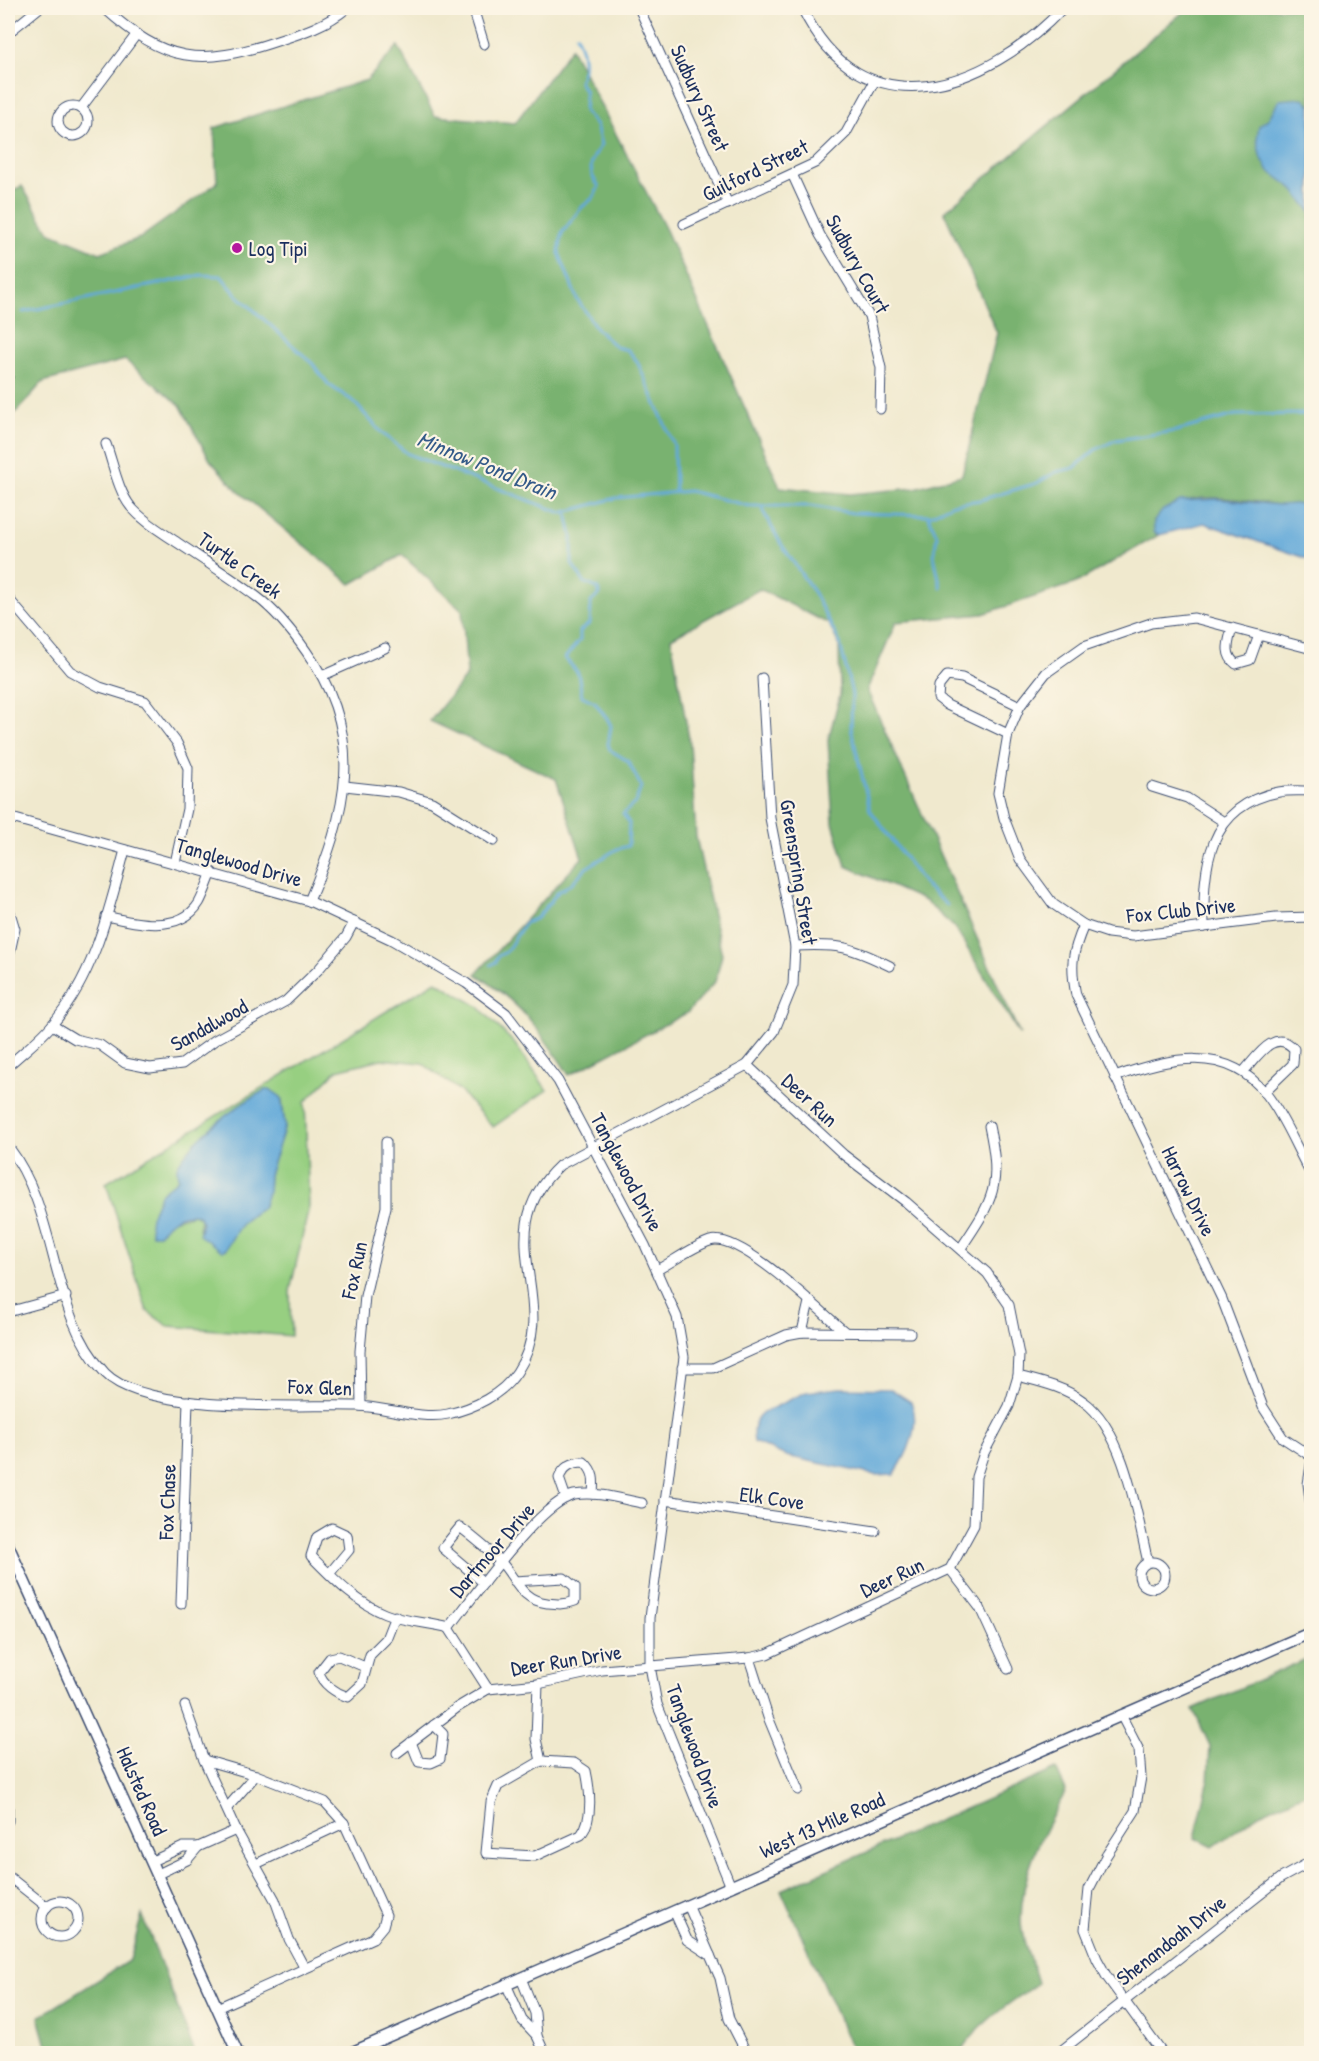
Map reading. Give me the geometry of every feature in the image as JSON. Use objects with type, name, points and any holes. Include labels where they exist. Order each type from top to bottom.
[{"type":"street","points":[[8,33],[39,8]]},
{"type":"street","points":[[104,8],[136,35],[161,49],[187,57],[207,58],[238,53],[303,33],[326,23],[347,8]]},
{"type":"street","points":[[473,8],[484,44]]},
{"type":"street","name":"Sudbury Street","points":[[639,8],[728,204]]},
{"type":"street","points":[[802,8],[825,47],[840,60],[874,82],[900,86],[929,86],[964,77],[1017,50],[1063,8]]},
{"type":"street","points":[[81,108],[136,35]]},
{"type":"street","name":"Guilford Street","points":[[684,224],[793,176],[814,163],[837,144],[854,121],[874,82]]},
{"type":"street","name":"Sudbury Court","points":[[793,176],[820,235],[870,316],[881,368],[880,409]]},
{"type":"street","points":[[8,344],[8,377]]},
{"type":"street","name":"Turtle Creek","points":[[106,444],[130,506],[149,524],[260,598],[288,626],[324,675],[334,701],[344,747],[345,786],[332,846],[309,901]]},
{"type":"street","points":[[8,598],[70,671],[100,687],[145,701],[177,743],[188,768],[187,809],[175,863]]},
{"type":"street","name":"Fox Club Drive","points":[[1311,649],[1194,618],[1152,623],[1113,634],[1069,655],[1047,673],[1020,706],[1008,734],[998,793],[1004,818],[1020,859],[1053,904],[1084,925],[1108,933],[1132,936],[1276,918],[1311,917]]},
{"type":"street","points":[[1232,628],[1228,656],[1236,664],[1250,660],[1259,635]]},
{"type":"street","points":[[324,675],[385,648]]},
{"type":"street","points":[[1008,734],[947,705],[938,698],[939,686],[947,676],[962,678],[1020,706]]},
{"type":"street","name":"Greenspring Street","points":[[593,1147],[747,1065],[774,1032],[793,985],[795,946],[770,818],[762,678]]},
{"type":"street","points":[[345,786],[399,792],[432,802],[494,841]]},
{"type":"street","points":[[1152,787],[1187,798],[1224,822]]},
{"type":"street","points":[[1204,927],[1203,882],[1212,845],[1224,822],[1250,803],[1279,792],[1311,791]]},
{"type":"street","name":"Tanglewood Drive","points":[[8,817],[212,872],[309,901],[354,922],[466,983],[506,1013],[558,1081],[657,1270],[677,1317],[684,1357],[650,1617],[650,1666],[657,1704],[731,1887]]},
{"type":"street","points":[[8,1066],[52,1025],[88,965],[126,850]]},
{"type":"street","points":[[106,916],[138,924],[180,919],[198,904],[212,872]]},
{"type":"street","points":[[8,906],[15,929],[8,961]]},
{"type":"street","name":"Sandalwood","points":[[52,1025],[75,1039],[100,1045],[125,1063],[150,1068],[182,1064],[215,1040],[286,1000],[318,970],[346,937],[354,922]]},
{"type":"street","name":"Harrow Drive","points":[[1084,925],[1076,944],[1071,967],[1074,986],[1114,1077],[1222,1299],[1263,1407],[1283,1438],[1311,1458]]},
{"type":"street","points":[[795,946],[836,944],[858,950],[890,966]]},
{"type":"street","points":[[1244,1071],[1269,1045],[1278,1040],[1288,1042],[1294,1049],[1293,1064],[1264,1092]]},
{"type":"street","points":[[1114,1077],[1150,1064],[1186,1059],[1216,1061],[1244,1071],[1264,1092],[1311,1176]]},
{"type":"street","name":"Deer Run","points":[[650,1666],[749,1658],[767,1654],[950,1569],[974,1525],[976,1477],[984,1453],[1009,1406],[1018,1376],[1019,1355],[1009,1305],[987,1273],[961,1248],[844,1155],[747,1065]]},
{"type":"street","points":[[961,1248],[988,1207],[995,1182],[996,1158],[989,1126]]},
{"type":"street","name":"Fox Run","points":[[360,1406],[360,1351],[365,1296],[386,1208],[386,1142]]},
{"type":"street","name":"Fox Glen","points":[[8,1146],[22,1166],[46,1223],[82,1344],[107,1375],[132,1389],[170,1400],[360,1406],[446,1415],[481,1403],[515,1375],[532,1342],[533,1298],[524,1242],[530,1206],[545,1179],[560,1165],[593,1147]]},
{"type":"street","points":[[657,1270],[711,1240],[728,1241],[764,1263],[844,1331]]},
{"type":"street","points":[[8,1312],[66,1296]]},
{"type":"street","points":[[802,1332],[809,1302]]},
{"type":"street","points":[[682,1368],[713,1368],[786,1335],[802,1332],[910,1333]]},
{"type":"street","points":[[1018,1376],[1054,1385],[1084,1401],[1103,1422],[1110,1434],[1130,1490],[1148,1562]]},
{"type":"street","name":"Fox Chase","points":[[182,1604],[188,1401]]},
{"type":"street","points":[[1311,1458],[1308,1484],[1311,1514]]},
{"type":"street","name":"Dartmoor Drive","points":[[566,1498],[559,1478],[568,1466],[577,1462],[584,1462],[591,1468],[594,1480],[593,1494]]},
{"type":"street","name":"Dartmoor Drive","points":[[449,1628],[541,1517],[566,1498],[593,1494],[642,1503]]},
{"type":"street","name":"Elk Cove","points":[[665,1500],[874,1531]]},
{"type":"street","points":[[484,1583],[443,1548],[460,1527],[502,1563],[514,1581],[525,1596],[540,1602],[566,1604],[575,1601],[575,1587],[564,1578],[514,1581]]},
{"type":"street","points":[[329,1574],[349,1550],[347,1535],[332,1528],[317,1537],[311,1556],[329,1574],[354,1597],[395,1616],[428,1621],[449,1628]]},
{"type":"street","name":"Halsted Road","points":[[8,1545],[238,2054]]},
{"type":"street","points":[[950,1569],[980,1608],[1008,1668]]},
{"type":"street","points":[[365,1668],[339,1656],[330,1658],[320,1672],[320,1677],[337,1694],[348,1697],[362,1684],[370,1655],[386,1640],[395,1616]]},
{"type":"street","name":"Deer Run Drive","points":[[449,1628],[488,1689]]},
{"type":"street","name":"West 13 Mile Road","points":[[348,2054],[1311,1632]]},
{"type":"street","points":[[749,1658],[768,1717],[798,1790]]},
{"type":"street","name":"Deer Run Drive","points":[[396,1753],[488,1689],[538,1684],[602,1670],[650,1666]]},
{"type":"street","points":[[538,1684],[536,1739],[541,1761]]},
{"type":"street","points":[[185,1706],[204,1760],[304,1967]]},
{"type":"street","points":[[1121,1715],[1139,1750],[1141,1777],[1135,1811],[1106,1856],[1089,1889],[1085,1929],[1097,1959],[1163,2054]]},
{"type":"street","points":[[411,1742],[418,1762],[431,1763],[440,1759],[443,1734],[434,1725]]},
{"type":"street","points":[[204,1760],[256,1775],[326,1802],[344,1823],[386,1915],[383,1926],[373,1938],[217,2008]]},
{"type":"street","points":[[541,1761],[574,1763],[586,1771],[590,1796],[585,1829],[581,1835],[535,1856],[486,1853],[491,1802],[498,1786],[541,1761]]},
{"type":"street","points":[[227,1808],[256,1775]]},
{"type":"street","points":[[8,1797],[8,1821]]},
{"type":"street","points":[[256,1864],[344,1823]]},
{"type":"street","points":[[152,1860],[183,1847],[198,1847],[236,1830]]},
{"type":"street","points":[[158,1874],[187,1860],[198,1847]]},
{"type":"street","name":"Shenandoah Drive","points":[[1057,2054],[1281,1878],[1311,1861]]},
{"type":"street","points":[[8,1876],[47,1907]]},
{"type":"street","points":[[688,1905],[720,1978],[729,2019],[747,2054]]},
{"type":"street","points":[[674,1911],[687,1940],[710,1955]]},
{"type":"street","points":[[521,1978],[536,2013],[537,2036]]},
{"type":"street","points":[[506,1984],[522,2020],[537,2036],[545,2054]]},
{"type":"green space","points":[[1188,8],[1311,8],[1311,503],[1279,505],[1230,498],[1212,498],[1180,503],[1166,510],[1154,521],[1156,534],[1159,535],[1076,583],[983,614],[896,622],[867,690],[1020,1035],[955,928],[925,901],[846,866],[833,823],[828,740],[840,695],[839,645],[829,624],[760,589],[671,638],[690,744],[696,837],[722,955],[715,982],[687,1013],[569,1075],[518,1007],[476,974],[582,858],[556,779],[430,721],[467,675],[462,610],[402,555],[351,584],[238,491],[210,460],[180,405],[125,360],[43,382],[8,421],[8,193],[22,186],[49,232],[100,253],[140,238],[217,183],[214,128],[367,80],[398,46],[435,116],[515,123],[571,48],[666,230],[780,487],[850,494],[915,488],[962,475],[997,333],[944,212]]},
{"type":"green space","points":[[436,981],[478,1006],[515,1044],[547,1090],[493,1127],[460,1091],[422,1063],[381,1059],[337,1070],[305,1102],[309,1207],[290,1291],[291,1336],[168,1326],[147,1311],[106,1183]],"holes":[[[265,1090],[282,1100],[285,1126],[269,1175],[268,1192],[263,1208],[241,1225],[226,1249],[199,1229],[201,1219],[194,1214],[172,1220],[159,1234],[154,1209],[159,1202],[160,1194],[176,1182],[194,1143]]]},
{"type":"green space","points":[[1311,1657],[1311,1791],[1259,1814],[1213,1847],[1195,1838],[1208,1783],[1210,1746],[1193,1709]]},
{"type":"green space","points":[[1056,1769],[1066,1791],[1035,1853],[1022,1902],[1023,1936],[1038,1983],[984,2024],[974,2033],[960,2053],[854,2053],[781,1890]]},
{"type":"green space","points":[[142,1914],[195,2053],[49,2053],[39,2017],[130,1960]]},
{"type":"water","points":[[1304,98],[1311,106],[1311,212],[1291,187],[1269,171],[1260,155],[1257,139],[1259,126],[1269,118],[1279,100]]},
{"type":"water","points":[[1218,499],[1279,505],[1311,503],[1311,560],[1204,523],[1159,535],[1154,532],[1154,521],[1163,510],[1180,501]]},
{"type":"water","points":[[265,1090],[271,1090],[281,1097],[285,1126],[269,1175],[268,1192],[263,1208],[245,1220],[226,1249],[222,1251],[199,1235],[202,1222],[198,1215],[181,1216],[171,1221],[159,1234],[152,1234],[151,1218],[160,1194],[178,1179],[177,1167],[184,1156],[216,1124]]},
{"type":"water","points":[[840,1388],[891,1389],[911,1402],[915,1420],[912,1440],[894,1474],[875,1475],[786,1456],[754,1442],[754,1426],[763,1413],[806,1392]]},
{"type":"waterway","points":[[576,35],[583,58],[583,70],[579,81],[585,92],[584,111],[596,125],[601,145],[591,166],[592,176],[599,186],[593,198],[581,208],[562,233],[559,253],[577,299],[597,329],[616,347],[628,350],[637,361],[674,445],[675,490]]},
{"type":"waterway","name":"Minnow Pond Drain","points":[[23,312],[201,275],[221,276],[236,294],[312,363],[329,385],[353,401],[382,433],[408,454],[562,513],[616,498],[689,491],[749,506],[811,506],[853,513],[930,515],[953,504],[980,500],[1037,483],[1056,472],[1074,468],[1095,450],[1116,440],[1176,431],[1235,415],[1312,414]]},
{"type":"waterway","points":[[763,506],[764,513],[780,542],[814,593],[840,643],[852,694],[851,728],[870,810],[925,885],[947,905]]},
{"type":"waterway","points":[[491,965],[496,962],[498,956],[506,952],[525,923],[537,918],[558,892],[572,883],[586,868],[617,849],[628,846],[629,823],[623,814],[636,802],[641,786],[628,761],[610,750],[608,744],[611,726],[595,702],[582,696],[578,673],[565,658],[580,640],[580,631],[590,623],[591,602],[600,594],[597,588],[584,582],[572,564],[572,536],[567,513]]},
{"type":"waterway","points":[[928,515],[937,535],[934,556],[941,588]]},
{"type":"place","name":"Log Tipi","points":[[237,248]]}]
